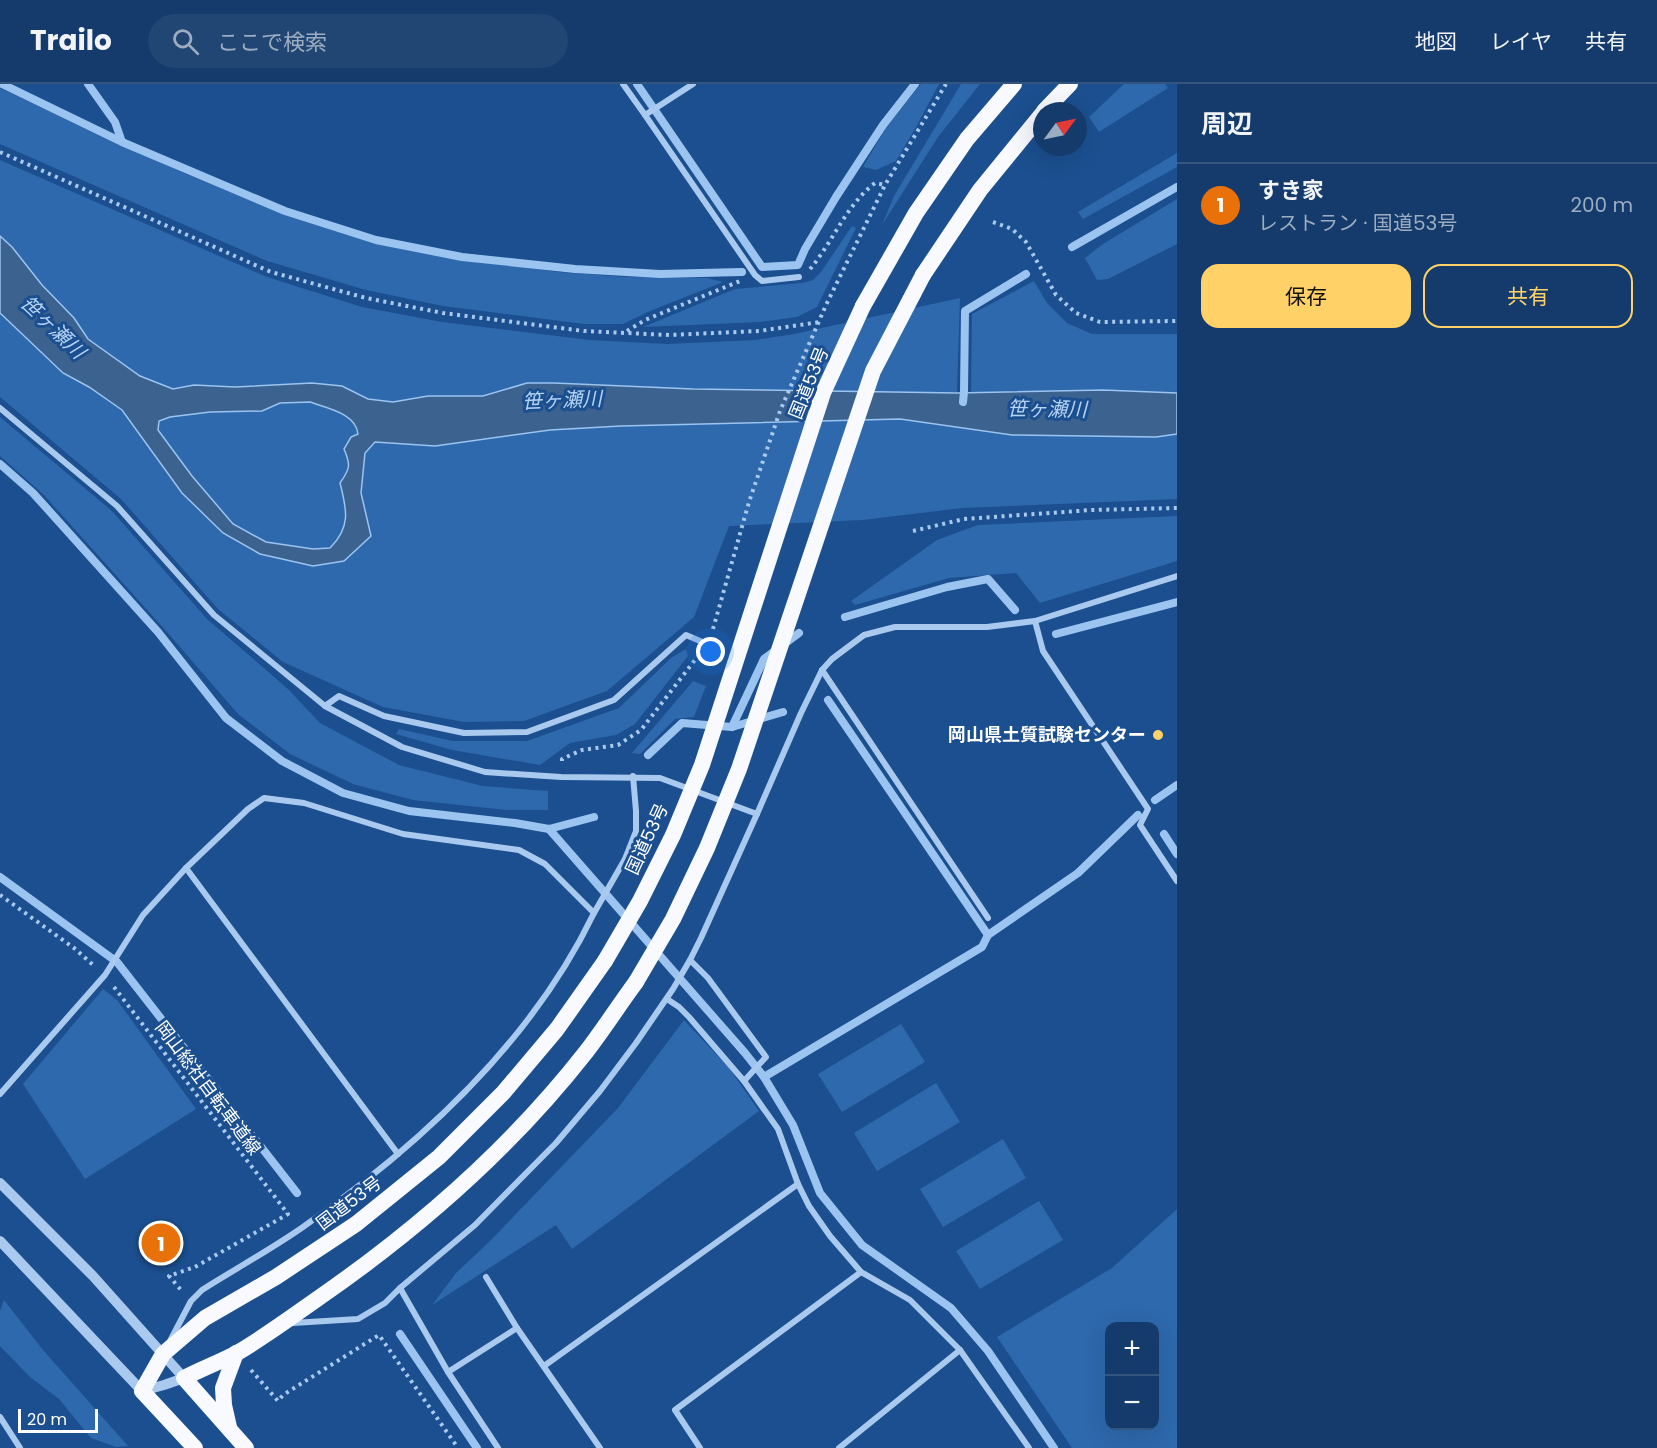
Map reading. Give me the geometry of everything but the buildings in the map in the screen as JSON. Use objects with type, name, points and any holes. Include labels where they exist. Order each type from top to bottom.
[{"type":"highway","name":"国道53号","points":[[142,1391],[163,1354],[205,1318],[276,1277],[356,1224],[439,1157],[503,1093],[556,1029],[606,961],[640,901],[673,835],[702,765],[823,393],[863,306],[916,213],[967,140],[1014,84]]},
{"type":"highway","points":[[1053,102],[1070,84]]},
{"type":"highway","points":[[246,1448],[184,1378],[236,1353],[283,1323],[380,1255],[464,1185],[535,1112],[579,1061],[636,982],[673,919],[707,848],[735,779],[873,371],[923,274],[980,190],[1033,124]]},
{"type":"highway","points":[[230,1430],[224,1405],[223,1388],[236,1353]]},
{"type":"highway","points":[[142,1391],[195,1448]]},
{"type":"street","points":[[623,84],[648,113],[755,275],[762,281],[799,277]]},
{"type":"street","points":[[648,113],[693,84]]},
{"type":"street","points":[[0,408],[117,506],[214,615],[325,706],[402,747],[485,772],[561,777],[660,778],[757,814]]},
{"type":"street","points":[[283,1323],[358,1319],[385,1303],[475,1226],[556,1143],[600,1091],[667,999],[690,960],[801,713],[822,670],[832,659],[864,635],[895,627],[987,627],[1035,621],[1177,576]]},
{"type":"street","points":[[1035,621],[1043,651],[1148,809],[1140,825],[1177,881]]},
{"type":"street","points":[[325,706],[339,696],[384,716],[464,733],[528,732],[614,700],[686,635],[707,644]]},
{"type":"street","points":[[822,670],[988,918]]},
{"type":"street","points":[[163,1354],[191,1301],[202,1290],[301,1228],[363,1183],[445,1111],[523,1027],[570,960],[624,859],[636,831],[633,776]]},
{"type":"street","points":[[0,1094],[105,975],[143,915],[186,868],[248,809],[264,798],[304,803],[403,834],[519,850],[545,864],[594,913]]},
{"type":"street","points":[[186,868],[398,1154]]},
{"type":"street","points":[[690,960],[708,978],[766,1057],[746,1079]]},
{"type":"street","points":[[667,999],[689,1017],[746,1079],[778,1129],[798,1184],[809,1206],[830,1236],[861,1272],[910,1300],[960,1350],[1029,1448]]},
{"type":"street","points":[[0,1183],[93,1276],[184,1378],[142,1391],[0,1240]]},
{"type":"street","points":[[544,1366],[798,1184]]},
{"type":"street","points":[[700,1448],[675,1410],[861,1272]]},
{"type":"street","points":[[486,1277],[517,1328],[600,1448]]},
{"type":"street","points":[[400,1288],[448,1372],[498,1448]]},
{"type":"street","points":[[448,1372],[517,1328]]},
{"type":"street","points":[[839,1448],[960,1350]]},
{"type":"street","points":[[0,1417],[20,1448]]},
{"type":"path","points":[[561,777],[562,759],[582,750],[618,745],[641,730],[707,644],[716,623],[749,502],[780,411],[826,305],[885,185],[946,84]]},
{"type":"path","points":[[0,152],[271,272],[366,298],[443,314],[584,331],[669,335],[759,331],[820,321]]},
{"type":"path","points":[[799,277],[809,272],[821,257],[861,194],[875,183],[885,185]]},
{"type":"path","points":[[993,222],[1012,229],[1026,242],[1056,295],[1076,313],[1100,322],[1177,321]]},
{"type":"path","points":[[625,332],[645,320],[755,275]]},
{"type":"path","points":[[913,531],[964,519],[1092,510],[1177,508]]},
{"type":"path","name":"岡山総社自転車道線","points":[[0,895],[74,948],[105,975],[288,1214],[195,1267],[169,1276]]},
{"type":"path","points":[[278,1401],[283,1395],[379,1335],[458,1448]]},
{"type":"shaded area","points":[[921,84],[939,84],[896,161],[876,170],[863,167],[887,126]]},
{"type":"shaded area","points":[[961,84],[980,84],[938,137],[882,225],[894,196]]},
{"type":"shaded area","points":[[1124,84],[1165,84],[1168,88],[1099,132],[1089,117]]},
{"type":"shaded area","points":[[0,88],[186,174],[284,213],[375,242],[462,259],[558,272],[626,277],[707,278],[723,282],[623,324],[584,324],[443,306],[366,290],[267,261],[0,144]]},
{"type":"shaded area","points":[[1177,153],[1177,167],[1083,219],[1078,212]]},
{"type":"shaded area","points":[[0,160],[267,277],[362,307],[442,322],[590,340],[667,344],[755,340],[794,334],[960,298],[957,393],[693,389],[527,383],[483,396],[428,396],[393,402],[368,399],[342,386],[194,385],[173,389],[140,376],[88,339],[74,318],[0,236]]},
{"type":"shaded area","points":[[1177,199],[1177,244],[1108,279],[1097,280],[1085,258],[1103,244]]},
{"type":"shaded area","points":[[852,226],[856,228],[817,307],[797,317],[760,322],[643,327],[735,289],[813,280],[821,272]]},
{"type":"shaded area","points":[[1034,281],[1047,303],[1067,323],[1092,334],[1177,334],[1177,393],[1103,390],[971,393],[972,314]]},
{"type":"shaded area","points":[[0,313],[63,373],[89,387],[122,410],[182,493],[223,533],[313,566],[371,536],[361,493],[365,453],[375,442],[435,446],[550,430],[900,419],[1012,435],[1156,437],[1177,434],[1177,499],[962,508],[863,520],[729,526],[694,617],[607,691],[524,721],[464,722],[383,707],[283,662],[218,609],[121,499],[0,397]]},
{"type":"shaded area","points":[[310,402],[346,416],[356,427],[358,434],[344,449],[348,467],[340,483],[346,518],[341,533],[330,548],[313,549],[266,542],[233,524],[192,476],[158,430],[159,421],[170,417],[210,412],[262,411],[280,403]]},
{"type":"shaded area","points":[[0,417],[112,511],[207,619],[288,689],[320,723],[399,765],[483,786],[548,791],[548,810],[506,810],[413,800],[353,784],[290,754],[238,714],[43,494],[0,456]]},
{"type":"shaded area","points":[[1177,516],[1177,561],[1040,603],[1016,573],[949,578],[855,605],[851,601],[937,540],[978,525]]},
{"type":"shaded area","points":[[686,649],[688,656],[635,724],[616,735],[570,743],[540,765],[452,750],[396,734],[399,729],[453,741],[527,741],[619,708],[671,658]]},
{"type":"shaded area","points":[[693,681],[706,686],[694,717],[675,719],[640,754],[632,753]]},
{"type":"shaded area","points":[[103,989],[117,1000],[196,1109],[85,1179],[23,1084]]},
{"type":"shaded area","points":[[684,1020],[729,1068],[759,1111],[572,1249],[556,1225],[432,1305],[456,1273],[489,1242],[618,1108]]},
{"type":"shaded area","points":[[901,1024],[925,1062],[842,1112],[818,1074]]},
{"type":"shaded area","points":[[936,1083],[960,1122],[877,1171],[854,1133]]},
{"type":"shaded area","points":[[1003,1139],[1026,1178],[943,1227],[920,1189]]},
{"type":"shaded area","points":[[1039,1201],[1063,1240],[980,1289],[956,1251]]},
{"type":"shaded area","points":[[1177,1209],[1177,1448],[1072,1448],[997,1337],[1112,1268]]},
{"type":"shaded area","points":[[4,1300],[43,1350],[128,1446],[116,1447],[91,1438],[59,1399],[30,1377],[0,1346],[0,1311]]},
{"type":"water","name":"笹ヶ瀬川","points":[[0,236],[74,318],[88,339],[140,376],[173,389],[194,385],[235,387],[312,383],[342,386],[368,399],[393,402],[428,396],[483,396],[527,383],[693,389],[957,393],[1103,390],[1177,393],[1177,434],[1156,437],[1012,435],[900,419],[550,430],[435,446],[375,442],[365,453],[361,493],[371,536],[344,561],[313,566],[260,554],[223,533],[182,493],[122,410],[89,387],[63,373],[0,313]],"holes":[[[310,402],[346,416],[352,421],[358,434],[351,437],[344,449],[348,467],[340,483],[346,518],[341,533],[330,548],[313,549],[266,542],[233,524],[192,476],[158,430],[159,421],[170,417],[210,412],[262,411],[280,403]]]},
{"type":"waterway","points":[[2,84],[122,142],[285,211],[376,240],[462,257],[575,269],[660,274],[742,272]]},
{"type":"waterway","points":[[88,84],[115,122],[122,142]]},
{"type":"waterway","points":[[637,84],[762,267],[798,265],[836,197],[883,125],[915,84]]},
{"type":"waterway","points":[[1072,247],[1177,187]]},
{"type":"waterway","points":[[963,402],[965,311],[1026,274]]},
{"type":"waterway","points":[[0,464],[33,493],[158,632],[226,718],[282,761],[343,793],[409,811],[549,829],[594,817]]},
{"type":"waterway","points":[[845,617],[947,587],[988,579],[1015,610]]},
{"type":"waterway","points":[[1056,634],[1177,602]]},
{"type":"waterway","points":[[732,727],[764,659],[799,633]]},
{"type":"waterway","points":[[828,700],[988,935],[1078,873],[1138,815]]},
{"type":"waterway","points":[[648,755],[682,723],[732,727],[783,712]]},
{"type":"waterway","points":[[1155,800],[1177,785]]},
{"type":"waterway","points":[[549,829],[764,1077],[793,1125],[820,1193],[862,1245],[951,1308],[988,1351],[1054,1448]]},
{"type":"waterway","points":[[1164,834],[1177,854]]},
{"type":"waterway","points":[[0,877],[117,962],[297,1193]]},
{"type":"waterway","points":[[764,1077],[982,947],[988,935]]},
{"type":"waterway","points":[[400,1334],[477,1448]]},
{"type":"place","name":"岡山県土質試験センター","points":[[1158,735]]},
{"type":"place","name":"すき家","points":[[161,1243]]}]
